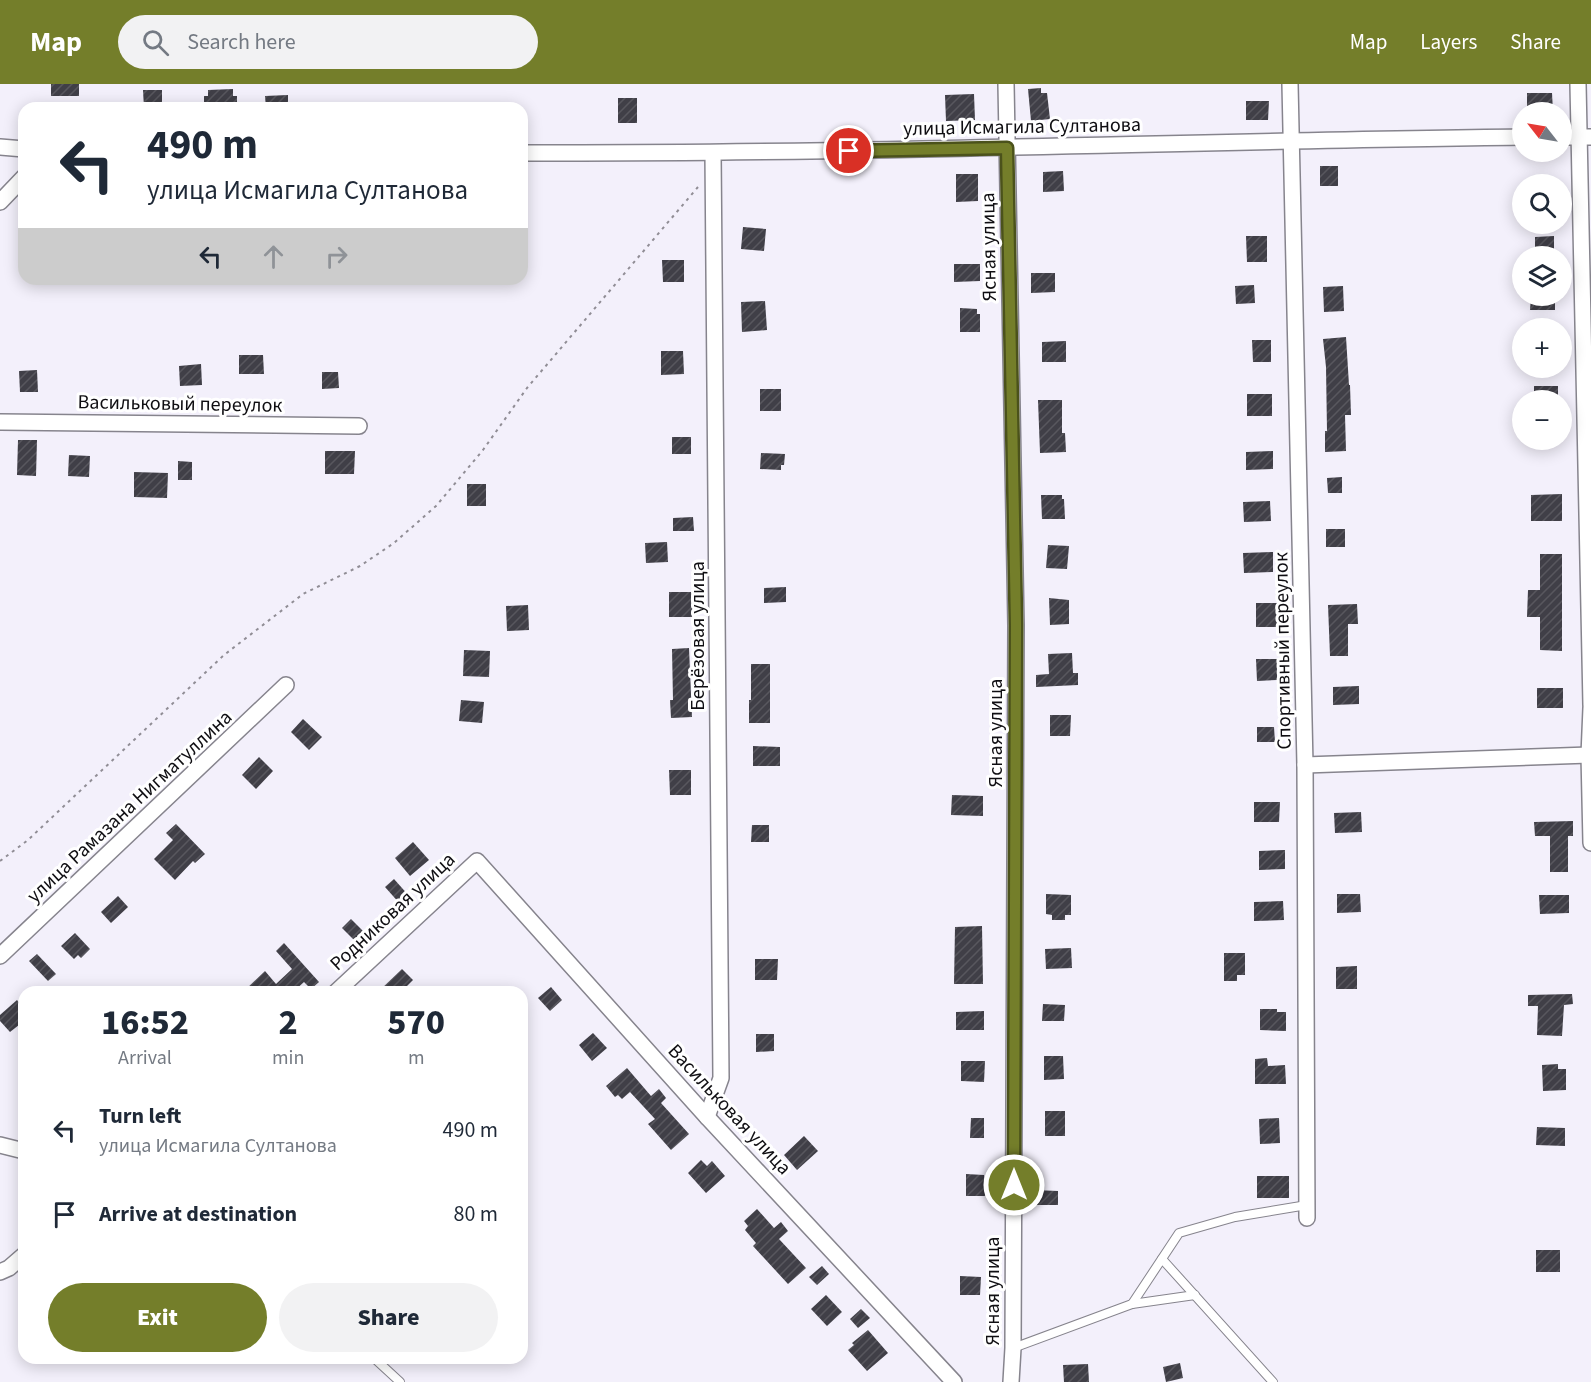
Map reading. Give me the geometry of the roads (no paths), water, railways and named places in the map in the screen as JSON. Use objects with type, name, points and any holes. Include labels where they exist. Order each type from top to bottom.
[{"type":"street","name":"Ясная улица","points":[[1006,84],[1016,625],[1011,1382]]},
{"type":"street","name":"Спортивный переулок","points":[[1290,84],[1305,765],[1307,1211]]},
{"type":"street","points":[[1578,84],[1585,137],[1591,843]]},
{"type":"street","name":"улица Исмагила Султанова","points":[[528,153],[713,153],[1512,137]]},
{"type":"street","points":[[0,147],[18,148]]},
{"type":"street","name":"Берёзовая улица","points":[[707,1117],[722,1078],[713,153]]},
{"type":"street","points":[[0,202],[18,183]]},
{"type":"street","name":"Васильковый переулок","points":[[0,422],[359,426]]},
{"type":"street","name":"улица Рамазана Нигматуллина","points":[[0,956],[286,685]]},
{"type":"street","points":[[1305,765],[1589,755]]},
{"type":"street","name":"Васильковая улица","points":[[477,861],[707,1117],[954,1382]]},
{"type":"street","name":"Родниковая улица","points":[[342,986],[477,861]]},
{"type":"street","points":[[0,1146],[18,1150]]},
{"type":"street","points":[[0,1272],[18,1260]]},
{"type":"lane","points":[[1132,1304],[1179,1233],[1235,1217],[1307,1211]]},
{"type":"lane","points":[[1162,1259],[1273,1382]]},
{"type":"lane","points":[[1013,1348],[1132,1304],[1195,1295]]},
{"type":"lane","points":[[380,1364],[400,1382]]}]
